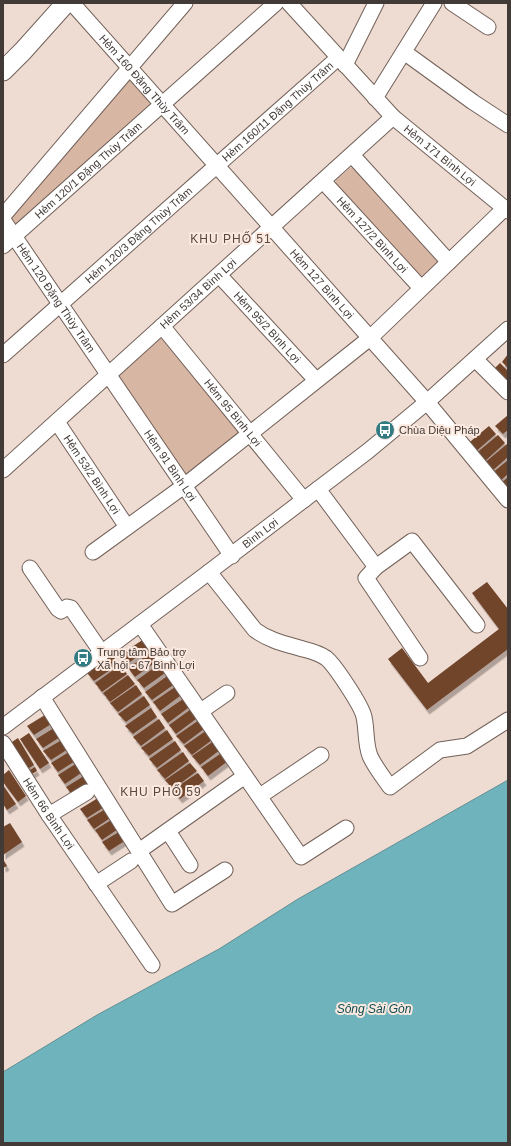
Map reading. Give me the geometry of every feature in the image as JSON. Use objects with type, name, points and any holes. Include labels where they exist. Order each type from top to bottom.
[{"type":"main road","points":[[3,71],[23,52],[66,3]]},
{"type":"street","name":"Hẻm 160 Đặng Thùy Trâm","points":[[72,3],[216,165]]},
{"type":"street","points":[[3,216],[185,3]]},
{"type":"street","name":"Hẻm 120/1 Đặng Thùy Trâm","points":[[8,241],[276,3]]},
{"type":"street","name":"Hẻm 171 Bình Lợi","points":[[289,3],[393,117],[507,209]]},
{"type":"street","points":[[342,61],[376,3]]},
{"type":"street","points":[[452,3],[488,27]]},
{"type":"street","points":[[375,98],[404,52],[431,4]]},
{"type":"street","points":[[404,52],[508,126]]},
{"type":"street","name":"Hẻm 160/11 Đặng Thùy Trâm","points":[[216,165],[342,61]]},
{"type":"street","name":"Hẻm 53/34 Bình Lợi","points":[[3,470],[393,117]]},
{"type":"street","points":[[352,154],[449,262]]},
{"type":"street","name":"Hẻm 127 Bình Lợi","points":[[216,165],[427,402],[508,500]]},
{"type":"street","name":"Hẻm 120/3 Đặng Thùy Trâm","points":[[3,354],[216,165]]},
{"type":"street","name":"Hẻm 127/2 Bình Lợi","points":[[323,180],[421,288]]},
{"type":"street","points":[[93,552],[184,486],[370,338],[421,288],[507,209]]},
{"type":"street","name":"Hẻm 120 Đặng Thùy Trâm","points":[[3,220],[8,241],[60,304],[108,375]]},
{"type":"street","name":"Hẻm 95/2 Bình Lợi","points":[[219,274],[316,380]]},
{"type":"street","name":"Hẻm 95 Bình Lợi","points":[[162,326],[251,432],[304,500]]},
{"type":"street","name":"Bình Lợi","points":[[3,727],[232,556],[368,451],[427,402],[508,329]]},
{"type":"street","points":[[475,359],[508,392]]},
{"type":"street","name":"Hẻm 91 Bình Lợi","points":[[108,375],[232,556]]},
{"type":"street","name":"Hẻm 53/2 Bình Lợi","points":[[57,422],[127,528]]},
{"type":"street","points":[[318,489],[376,567]]},
{"type":"street","points":[[420,658],[366,578],[376,567],[412,541],[477,625]]},
{"type":"street","points":[[30,568],[58,609],[61,611],[68,607],[71,608],[102,653]]},
{"type":"street","points":[[209,572],[255,630],[264,637],[318,654],[327,659],[359,704],[364,714],[367,747],[375,765],[390,787],[440,750],[467,746],[508,720]]},
{"type":"street","points":[[140,624],[260,796],[301,858],[346,828]]},
{"type":"street","points":[[200,711],[227,693]]},
{"type":"street","points":[[42,697],[135,856],[172,904],[225,870]]},
{"type":"street","name":"Hẻm 66 Bình Lợi","points":[[3,743],[49,816],[152,965]]},
{"type":"street","points":[[260,796],[321,755]]},
{"type":"street","points":[[96,884],[246,776]]},
{"type":"street","points":[[49,816],[87,792]]},
{"type":"street","points":[[168,831],[190,865]]},
{"type":"shaded area","points":[[132,80],[151,102],[150,108],[21,223],[16,224],[11,218],[126,81]]},
{"type":"shaded area","points":[[357,167],[439,260],[438,266],[425,279],[419,278],[336,186],[336,180],[350,168]]},
{"type":"shaded area","points":[[157,339],[164,339],[241,430],[240,435],[188,477],[182,475],[116,374]]},
{"type":"water","name":"Sông Sài Gòn","points":[[508,780],[508,1143],[3,1143],[3,1072],[97,1015],[219,949],[298,899]]},
{"type":"building","points":[[508,354],[508,368],[502,362]]},
{"type":"building","points":[[500,363],[508,371],[508,387],[492,371]]},
{"type":"building","points":[[508,415],[508,430],[503,434],[495,426]]},
{"type":"building","points":[[489,426],[496,434],[473,454],[465,446]]},
{"type":"building","points":[[498,435],[505,443],[483,463],[474,455]]},
{"type":"building","points":[[507,444],[508,457],[491,472],[483,464]]},
{"type":"building","points":[[508,460],[508,474],[499,482],[491,474]]},
{"type":"building","points":[[508,477],[508,491],[500,484]]},
{"type":"building","points":[[487,582],[508,609],[508,649],[427,710],[388,659],[402,648],[428,683],[499,629],[472,593]]},
{"type":"building","points":[[144,639],[150,647],[126,665],[118,656]]},
{"type":"building","points":[[153,651],[160,659],[135,677],[128,668]]},
{"type":"building","points":[[112,655],[119,664],[94,681],[87,673]]},
{"type":"building","points":[[162,662],[168,671],[144,688],[137,680]]},
{"type":"building","points":[[120,665],[127,674],[102,692],[95,683]]},
{"type":"building","points":[[170,674],[176,683],[152,700],[145,692]]},
{"type":"building","points":[[128,675],[135,684],[110,702],[103,693]]},
{"type":"building","points":[[136,685],[142,694],[118,712],[110,703]]},
{"type":"building","points":[[178,685],[184,693],[160,711],[153,702]]},
{"type":"building","points":[[144,696],[150,705],[126,722],[118,714]]},
{"type":"building","points":[[186,697],[192,705],[168,723],[161,714]]},
{"type":"building","points":[[194,707],[200,716],[176,734],[169,725]]},
{"type":"building","points":[[151,708],[157,717],[133,734],[125,726]]},
{"type":"building","points":[[53,710],[59,719],[34,735],[27,726]]},
{"type":"building","points":[[202,718],[208,726],[184,744],[176,736]]},
{"type":"building","points":[[159,719],[165,728],[141,746],[133,737]]},
{"type":"building","points":[[62,723],[68,732],[43,748],[36,739]]},
{"type":"building","points":[[210,728],[216,737],[192,755],[184,746]]},
{"type":"building","points":[[167,730],[173,739],[149,756],[141,748]]},
{"type":"building","points":[[29,733],[49,763],[40,769],[20,739]]},
{"type":"building","points":[[70,735],[76,744],[51,760],[43,751]]},
{"type":"building","points":[[18,738],[34,765],[26,770],[9,744]]},
{"type":"building","points":[[218,738],[224,747],[200,765],[192,756]]},
{"type":"building","points":[[175,741],[181,750],[157,768],[149,759]]},
{"type":"building","points":[[77,747],[83,756],[58,772],[51,763]]},
{"type":"building","points":[[226,750],[232,758],[208,776],[201,767]]},
{"type":"building","points":[[183,752],[189,761],[165,779],[157,770]]},
{"type":"building","points":[[85,758],[90,767],[65,784],[58,775]]},
{"type":"building","points":[[190,763],[197,771],[173,789],[165,780]]},
{"type":"building","points":[[35,767],[37,771],[32,774],[25,773]]},
{"type":"building","points":[[9,770],[26,796],[18,802],[3,782],[3,775]]},
{"type":"building","points":[[92,771],[98,780],[73,796],[66,787]]},
{"type":"building","points":[[198,773],[204,781],[180,799],[172,790]]},
{"type":"building","points":[[3,785],[16,804],[7,810],[3,804]]},
{"type":"building","points":[[106,793],[112,802],[87,818],[80,809]]},
{"type":"building","points":[[114,804],[119,812],[94,829],[87,820]]},
{"type":"building","points":[[121,814],[127,823],[102,840],[95,830]]},
{"type":"building","points":[[10,823],[22,842],[3,855],[3,827]]},
{"type":"building","points":[[129,826],[134,835],[109,851],[102,842]]},
{"type":"building","points":[[3,859],[7,866],[3,868]]},
{"type":"place","name":"Chùa Diệu Pháp","points":[[385,430]]},
{"type":"place","name":"Trung tâm Bảo trợ Xã hội - 67 Bình Lợi","points":[[83,658]]},
{"type":"district","name":"KHU PHỐ 51","points":[[231,239]]},
{"type":"district","name":"KHU PHỐ 59","points":[[161,792]]}]
